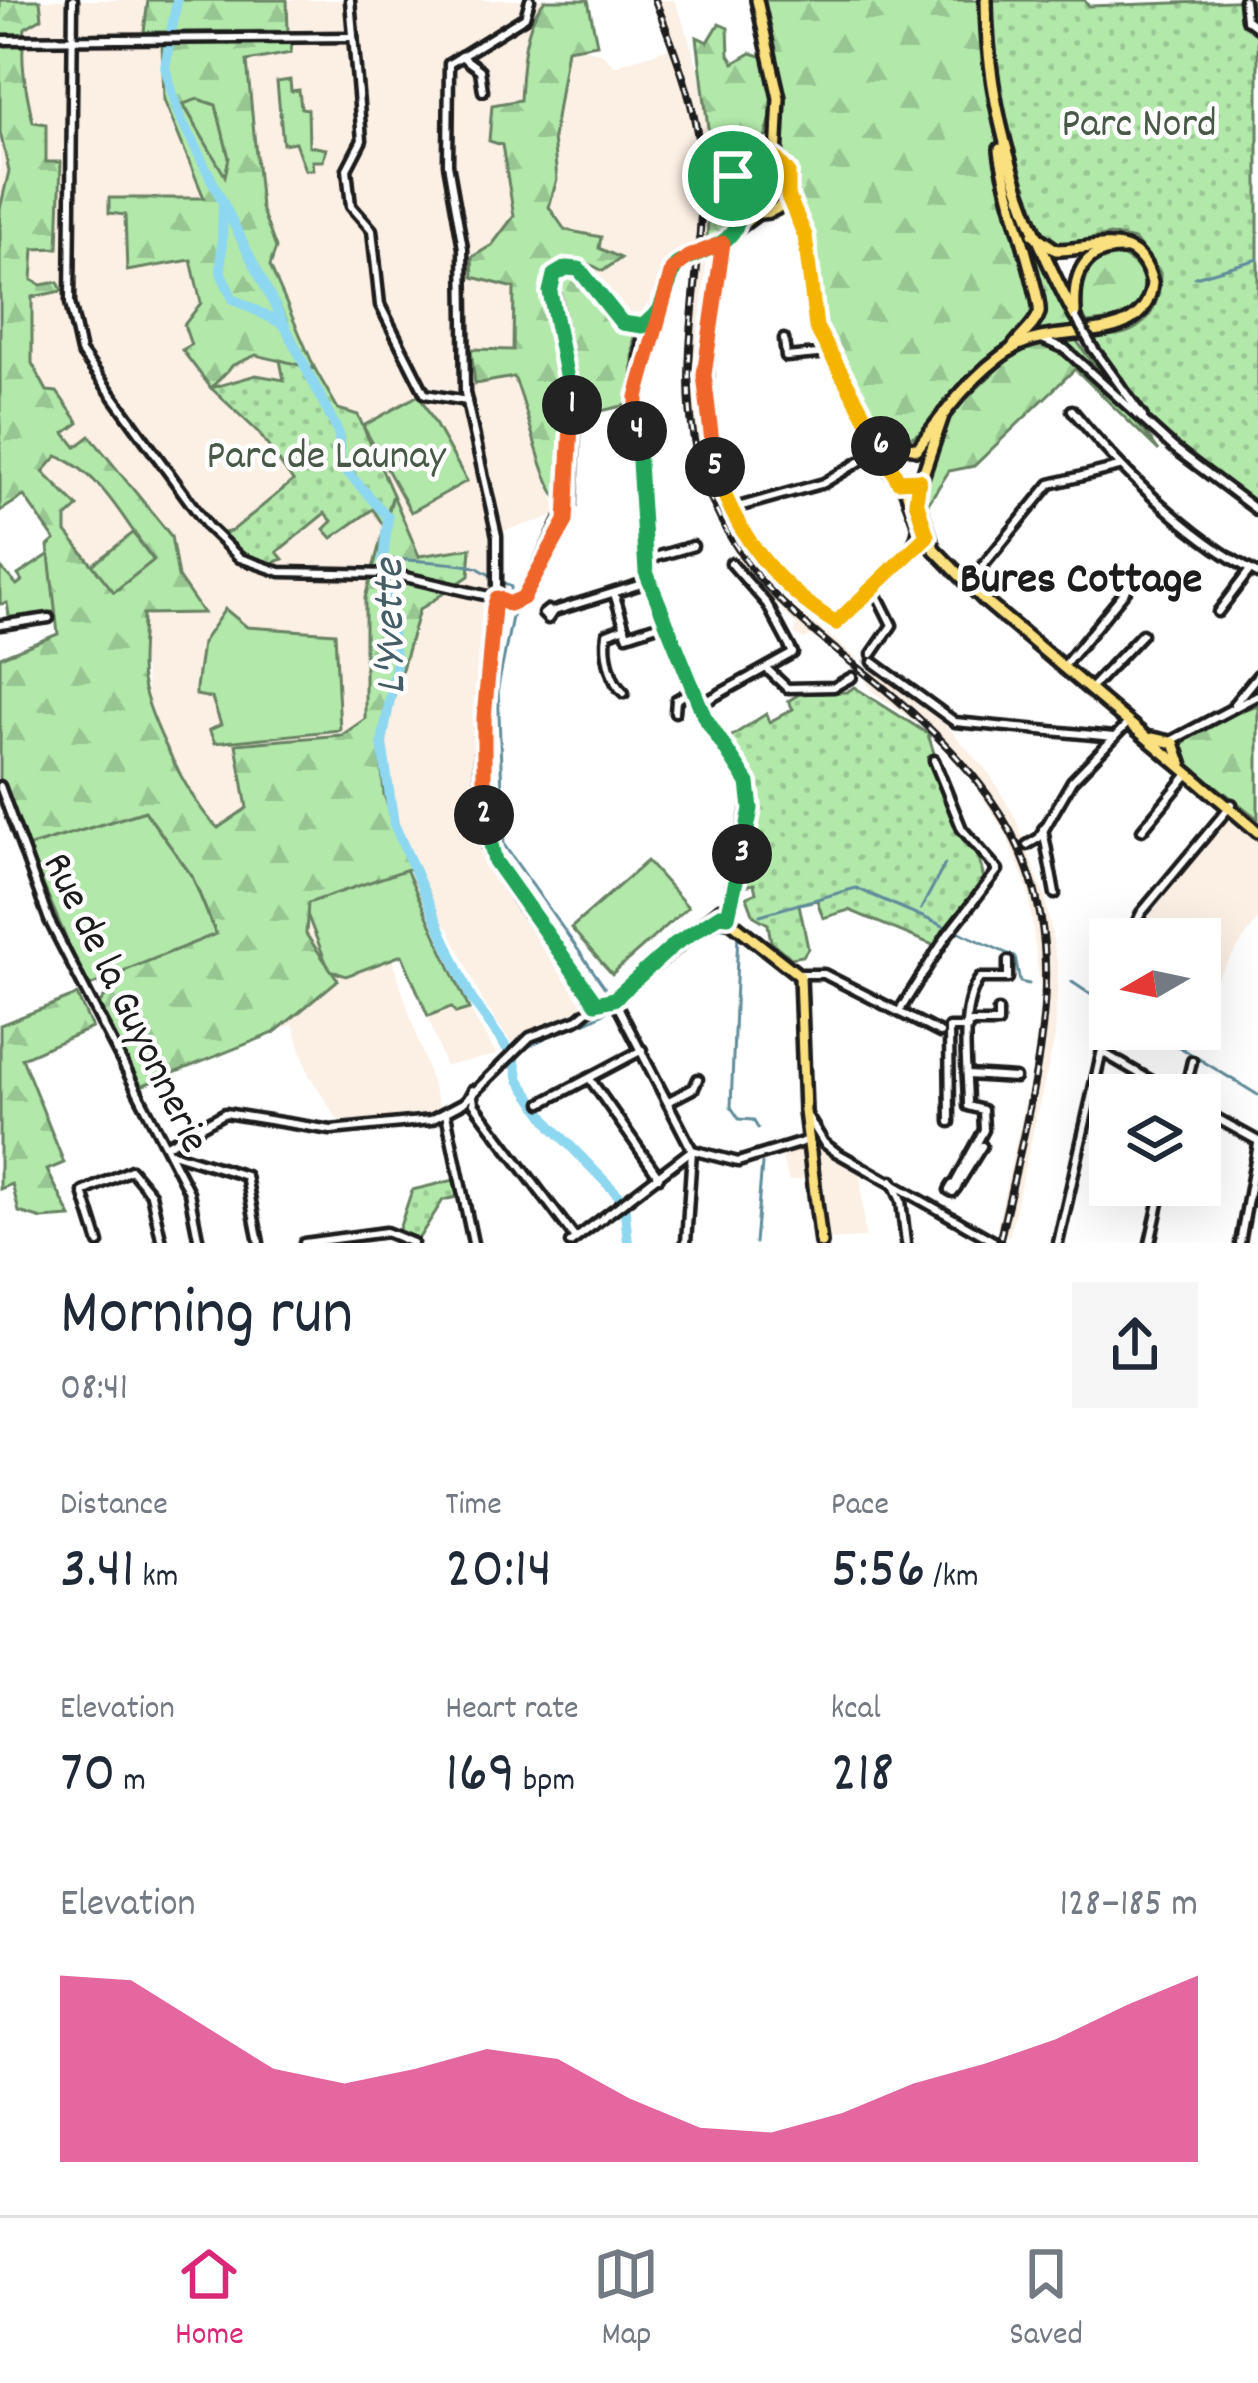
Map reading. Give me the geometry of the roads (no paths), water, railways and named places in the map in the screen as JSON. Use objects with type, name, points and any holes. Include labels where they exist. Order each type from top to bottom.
[{"type":"main road","points":[[757,0],[779,98],[776,159]]},
{"type":"main road","points":[[917,449],[944,413],[1034,323],[1040,304],[1010,203],[986,0]]},
{"type":"main road","points":[[758,214],[740,205],[732,191],[736,169],[762,155],[776,136]]},
{"type":"main road","points":[[1001,137],[1033,234],[1076,319]]},
{"type":"main road","points":[[762,155],[776,159],[788,172],[788,196],[805,236],[816,327],[890,461],[891,472],[903,483],[923,529],[967,585],[1146,736],[1170,749],[1199,781],[1258,830]]},
{"type":"main road","points":[[774,211],[788,196]]},
{"type":"main road","points":[[736,231],[740,205]]},
{"type":"main road","points":[[796,220],[774,211],[758,214],[723,243],[688,257],[672,270],[659,311],[643,326],[622,323],[579,269],[566,268],[550,281],[574,414],[570,504],[559,534],[513,603],[497,598],[484,718],[488,842],[501,871],[596,1003],[614,999],[675,944],[725,913],[800,974],[805,1111],[813,1138],[820,1243]]},
{"type":"main road","points":[[1011,350],[1033,338],[1115,328],[1138,317],[1152,283],[1142,259],[1130,249],[1109,242],[1056,250],[1033,234]]},
{"type":"main road","points":[[1076,319],[1075,282],[1082,264],[1101,251],[1130,249]]},
{"type":"main road","points":[[923,529],[916,495],[944,413]]},
{"type":"main road","points":[[877,440],[900,449],[917,449]]},
{"type":"main road","points":[[890,461],[900,449]]},
{"type":"main road","points":[[917,449],[926,460]]},
{"type":"main road","points":[[903,483],[919,480]]},
{"type":"street","points":[[73,0],[70,302],[81,352],[214,535],[240,559],[280,572],[392,574],[497,598],[496,529],[466,401],[463,250],[448,164],[451,136],[446,76],[449,64],[525,16],[530,0]]},
{"type":"street","points":[[350,0],[362,140],[347,169],[351,206],[372,230],[379,301],[425,394],[466,401]]},
{"type":"street","points":[[1244,0],[1246,19],[1258,28]]},
{"type":"street","points":[[0,40],[353,37]]},
{"type":"street","points":[[461,56],[479,70],[483,91]]},
{"type":"street","points":[[723,243],[704,392],[712,459],[754,550],[788,590],[836,623],[875,591],[923,529]]},
{"type":"street","points":[[639,385],[659,311]]},
{"type":"street","points":[[1076,319],[1148,425]]},
{"type":"street","points":[[643,326],[638,486],[649,583],[705,718],[742,769],[750,794],[725,913]]},
{"type":"street","points":[[1033,338],[1065,349],[1148,425],[1258,511]]},
{"type":"street","points":[[784,339],[786,357],[828,353]]},
{"type":"street","points":[[1072,410],[1119,467],[1254,572],[1218,612]]},
{"type":"street","points":[[731,508],[824,483],[859,462]]},
{"type":"street","points":[[967,585],[1051,483],[1119,467]]},
{"type":"street","points":[[909,548],[923,529]]},
{"type":"street","points":[[644,560],[693,546]]},
{"type":"street","points":[[701,704],[793,653],[767,604],[731,563]]},
{"type":"street","points":[[1063,667],[1132,583],[1142,580]]},
{"type":"street","points":[[551,612],[649,583]]},
{"type":"street","points":[[875,591],[892,622],[873,658],[955,722],[1114,736]]},
{"type":"street","points":[[614,592],[626,631]]},
{"type":"street","points":[[0,625],[49,618]]},
{"type":"street","points":[[624,693],[615,683],[607,634],[667,622]]},
{"type":"street","points":[[1090,689],[1142,634]]},
{"type":"street","points":[[767,669],[787,688],[834,687],[852,677]]},
{"type":"street","points":[[1232,706],[1258,675]]},
{"type":"street","points":[[665,698],[676,700],[694,688]]},
{"type":"street","points":[[1170,749],[1186,734],[1258,695]]},
{"type":"street","points":[[675,712],[676,700]]},
{"type":"street","points":[[1027,845],[1043,829],[1072,781],[1129,722]]},
{"type":"street","points":[[900,1010],[938,947],[998,870],[962,829],[934,760]]},
{"type":"street","points":[[1142,830],[1186,769]]},
{"type":"street","name":"Rue de la Guyonnerie","points":[[0,786],[48,917],[189,1192],[199,1243]]},
{"type":"street","points":[[1139,918],[1230,806]]},
{"type":"street","points":[[1043,829],[1055,894]]},
{"type":"street","points":[[968,1106],[968,1025],[975,983],[980,978],[1008,978],[1008,961]]},
{"type":"street","points":[[800,974],[824,974],[940,1034]]},
{"type":"street","points":[[614,999],[692,1150],[686,1243]]},
{"type":"street","points":[[169,1149],[225,1113],[331,1130],[397,1125],[446,1114],[536,1033],[587,1014],[596,1003]]},
{"type":"street","points":[[950,1122],[949,1028],[998,1023],[998,1011]]},
{"type":"street","points":[[542,1102],[642,1050]]},
{"type":"street","points":[[1058,1243],[1102,1052],[1142,1074]]},
{"type":"street","points":[[1187,1074],[1192,1060]]},
{"type":"street","points":[[968,1075],[1015,1078]]},
{"type":"street","points":[[590,1079],[659,1177]]},
{"type":"street","points":[[668,1101],[694,1088],[698,1079]]},
{"type":"street","points":[[472,1090],[473,1104],[573,1240],[692,1150]]},
{"type":"street","points":[[463,1103],[473,1104]]},
{"type":"street","points":[[949,1107],[983,1110],[983,1130],[954,1188]]},
{"type":"street","points":[[446,1114],[473,1243]]},
{"type":"street","points":[[1221,1121],[1258,1143],[1240,1243]]},
{"type":"street","points":[[692,1150],[738,1162],[813,1138],[997,1243]]},
{"type":"street","points":[[940,1207],[982,1146]]},
{"type":"street","points":[[169,1149],[246,1176],[259,1243]]},
{"type":"street","points":[[99,1243],[83,1192],[131,1170],[151,1193],[161,1243]]},
{"type":"street","points":[[892,1181],[901,1201],[906,1243]]},
{"type":"street","points":[[1150,1243],[1158,1206]]},
{"type":"street","points":[[304,1243],[386,1232],[413,1243]]},
{"type":"waterway","name":"L'Yvette","points":[[177,0],[165,67],[178,113],[339,434],[340,464],[388,517],[383,560],[396,666],[382,743],[394,824],[471,998],[514,1058],[519,1080],[552,1127],[624,1201],[628,1243]]},
{"type":"waterway","points":[[223,203],[221,273],[233,299],[285,325]]},
{"type":"waterway","points":[[1195,277],[1258,259]]},
{"type":"waterway","points":[[383,560],[472,566],[511,587],[513,612],[498,687],[504,845],[608,992]]},
{"type":"waterway","points":[[921,909],[945,864]]},
{"type":"waterway","points":[[760,915],[856,888],[948,928]]},
{"type":"waterway","name":"L'Yvette","points":[[690,939],[721,927],[738,931],[731,1107],[739,1119],[753,1120],[758,1128]]},
{"type":"waterway","points":[[955,930],[1015,957],[1020,982],[1029,984]]},
{"type":"waterway","points":[[622,1000],[642,981]]},
{"type":"waterway","points":[[1072,982],[1089,993]]},
{"type":"waterway","points":[[520,1053],[607,1011]]},
{"type":"waterway","points":[[1184,1050],[1258,1095]]},
{"type":"waterway","name":"L'Yvette","points":[[755,1243],[762,1164]]},
{"type":"tunnel","points":[[852,677],[872,654]]},
{"type":"railway","points":[[655,0],[687,90],[701,160],[690,409],[695,446],[717,513],[768,588],[937,736],[991,800],[1025,862],[1042,926],[1045,994],[1037,1068],[999,1243]]},
{"type":"district","name":"Bures Cottage","points":[[1081,575]]},
{"type":"park label","name":"Parc Nord","points":[[1139,120]]},
{"type":"park label","name":"Parc de Launay","points":[[326,452]]}]
